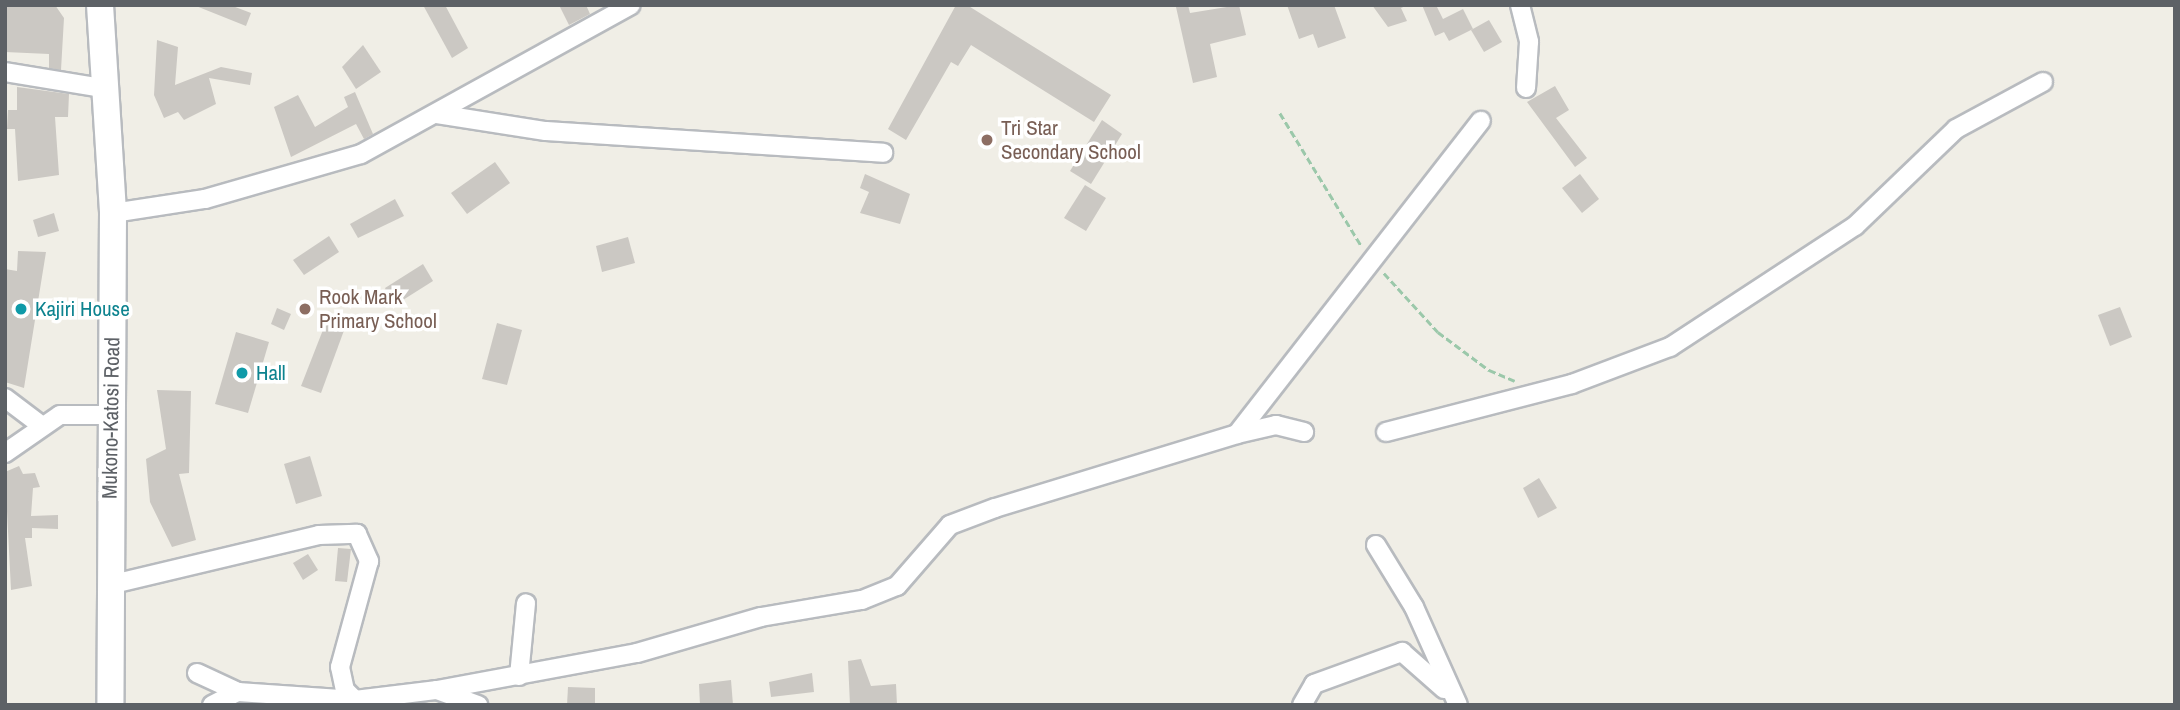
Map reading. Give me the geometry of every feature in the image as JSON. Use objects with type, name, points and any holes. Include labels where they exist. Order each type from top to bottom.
[{"type":"main road","name":"Mukono-Katosi Road","points":[[100,5],[108,89],[113,213],[110,705]]},
{"type":"street","points":[[113,213],[205,199],[311,171],[361,154],[631,5]]},
{"type":"street","points":[[1520,5],[1529,42],[1525,88]]},
{"type":"street","points":[[5,72],[108,89]]},
{"type":"street","points":[[1386,432],[1635,363],[1715,322],[1885,202],[1956,129],[2043,82]]},
{"type":"street","points":[[437,114],[546,131],[883,153]]},
{"type":"street","points":[[1237,434],[1372,257],[1481,121]]},
{"type":"street","points":[[5,398],[42,426]]},
{"type":"street","points":[[5,453],[60,415],[112,415]]},
{"type":"street","points":[[197,673],[237,692],[355,700],[519,676],[884,593],[950,525],[1237,434],[1276,425],[1304,432]]},
{"type":"street","points":[[109,585],[319,535],[357,534],[369,561],[340,667],[345,690],[355,700]]},
{"type":"street","points":[[1376,545],[1414,607],[1453,698]]},
{"type":"street","points":[[519,676],[526,603]]},
{"type":"street","points":[[1302,705],[1314,684],[1402,653],[1453,698]]},
{"type":"street","points":[[437,690],[478,705]]},
{"type":"street","points":[[212,705],[237,692]]},
{"type":"path","points":[[1280,113],[1301,156],[1372,257],[1438,332],[1489,370],[1541,391]]},
{"type":"building","points":[[5,5],[55,5],[64,18],[61,70],[49,68],[49,54],[5,52]]},
{"type":"building","points":[[230,5],[251,13],[246,26],[196,6]]},
{"type":"building","points":[[423,5],[445,5],[468,48],[452,58]]},
{"type":"building","points":[[559,5],[586,5],[590,14],[569,25]]},
{"type":"building","points":[[956,5],[967,5],[1111,95],[1094,122],[971,45],[958,66],[951,62],[906,140],[888,129]]},
{"type":"building","points":[[1188,5],[1190,13],[1239,5],[1246,35],[1210,44],[1217,77],[1193,83],[1176,7]]},
{"type":"building","points":[[1287,5],[1334,5],[1346,38],[1318,48],[1313,34],[1299,39]]},
{"type":"building","points":[[1372,5],[1408,5],[1401,8],[1407,21],[1388,27]]},
{"type":"building","points":[[1422,5],[1436,5],[1443,19],[1463,9],[1473,29],[1449,41],[1444,32],[1435,36]]},
{"type":"building","points":[[1489,20],[1502,42],[1484,52],[1471,30]]},
{"type":"building","points":[[157,40],[178,47],[175,85],[221,67],[252,73],[250,85],[209,78],[216,104],[184,120],[178,112],[164,118],[154,95]]},
{"type":"building","points":[[363,45],[381,72],[356,89],[342,67]]},
{"type":"building","points":[[1555,86],[1569,110],[1556,118],[1587,158],[1575,167],[1527,102]]},
{"type":"building","points":[[17,87],[69,94],[68,117],[55,117],[59,175],[18,181],[15,129],[7,129],[8,110],[17,110]]},
{"type":"building","points":[[355,92],[373,134],[364,139],[356,124],[291,157],[274,107],[298,95],[315,127],[348,107],[344,97]]},
{"type":"building","points":[[1102,120],[1122,134],[1091,184],[1070,171]]},
{"type":"building","points":[[495,162],[510,183],[467,214],[451,193]]},
{"type":"building","points":[[865,174],[910,194],[900,224],[860,213],[869,192],[860,188]]},
{"type":"building","points":[[1580,174],[1599,199],[1582,213],[1562,188]]},
{"type":"building","points":[[1085,185],[1106,198],[1086,231],[1064,218]]},
{"type":"building","points":[[395,199],[404,216],[358,238],[350,224]]},
{"type":"building","points":[[54,213],[59,231],[38,237],[33,220]]},
{"type":"building","points":[[329,236],[339,252],[304,275],[293,260]]},
{"type":"building","points":[[628,237],[635,263],[602,272],[596,246]]},
{"type":"building","name":"Kajiri House","points":[[18,251],[46,252],[24,388],[5,382],[5,269],[17,271]]},
{"type":"building","points":[[423,264],[433,281],[395,305],[385,288]]},
{"type":"building","points":[[2120,307],[2132,337],[2110,346],[2098,315]]},
{"type":"building","points":[[277,308],[291,314],[284,330],[271,324]]},
{"type":"building","points":[[328,317],[346,325],[321,393],[301,386]]},
{"type":"building","points":[[497,323],[522,330],[507,385],[482,379]]},
{"type":"building","name":"Hall","points":[[236,332],[269,342],[248,413],[215,404]]},
{"type":"building","points":[[157,390],[191,391],[189,473],[179,474],[196,540],[172,547],[150,502],[146,459],[166,449]]},
{"type":"building","points":[[310,456],[322,496],[296,504],[284,464]]},
{"type":"building","points":[[19,466],[23,474],[35,473],[40,487],[33,488],[31,516],[58,515],[58,529],[32,528],[32,538],[25,538],[32,586],[11,590],[5,472]]},
{"type":"building","points":[[1539,478],[1557,508],[1538,518],[1523,488]]},
{"type":"building","points":[[338,548],[351,549],[347,582],[335,581]]},
{"type":"building","points":[[308,554],[318,570],[303,580],[293,563]]},
{"type":"building","points":[[861,659],[871,686],[896,684],[897,705],[850,705],[848,661]]},
{"type":"building","points":[[812,673],[814,692],[771,697],[769,682]]},
{"type":"building","points":[[731,680],[733,705],[700,705],[699,684]]},
{"type":"building","points":[[568,687],[595,688],[595,705],[567,705]]},
{"type":"place","name":"Tri Star Secondary School","points":[[987,140]]},
{"type":"place","name":"Kajiri House","points":[[21,309]]},
{"type":"place","name":"Rook Mark Primary School","points":[[305,309]]},
{"type":"place","name":"Hall","points":[[242,373]]}]
